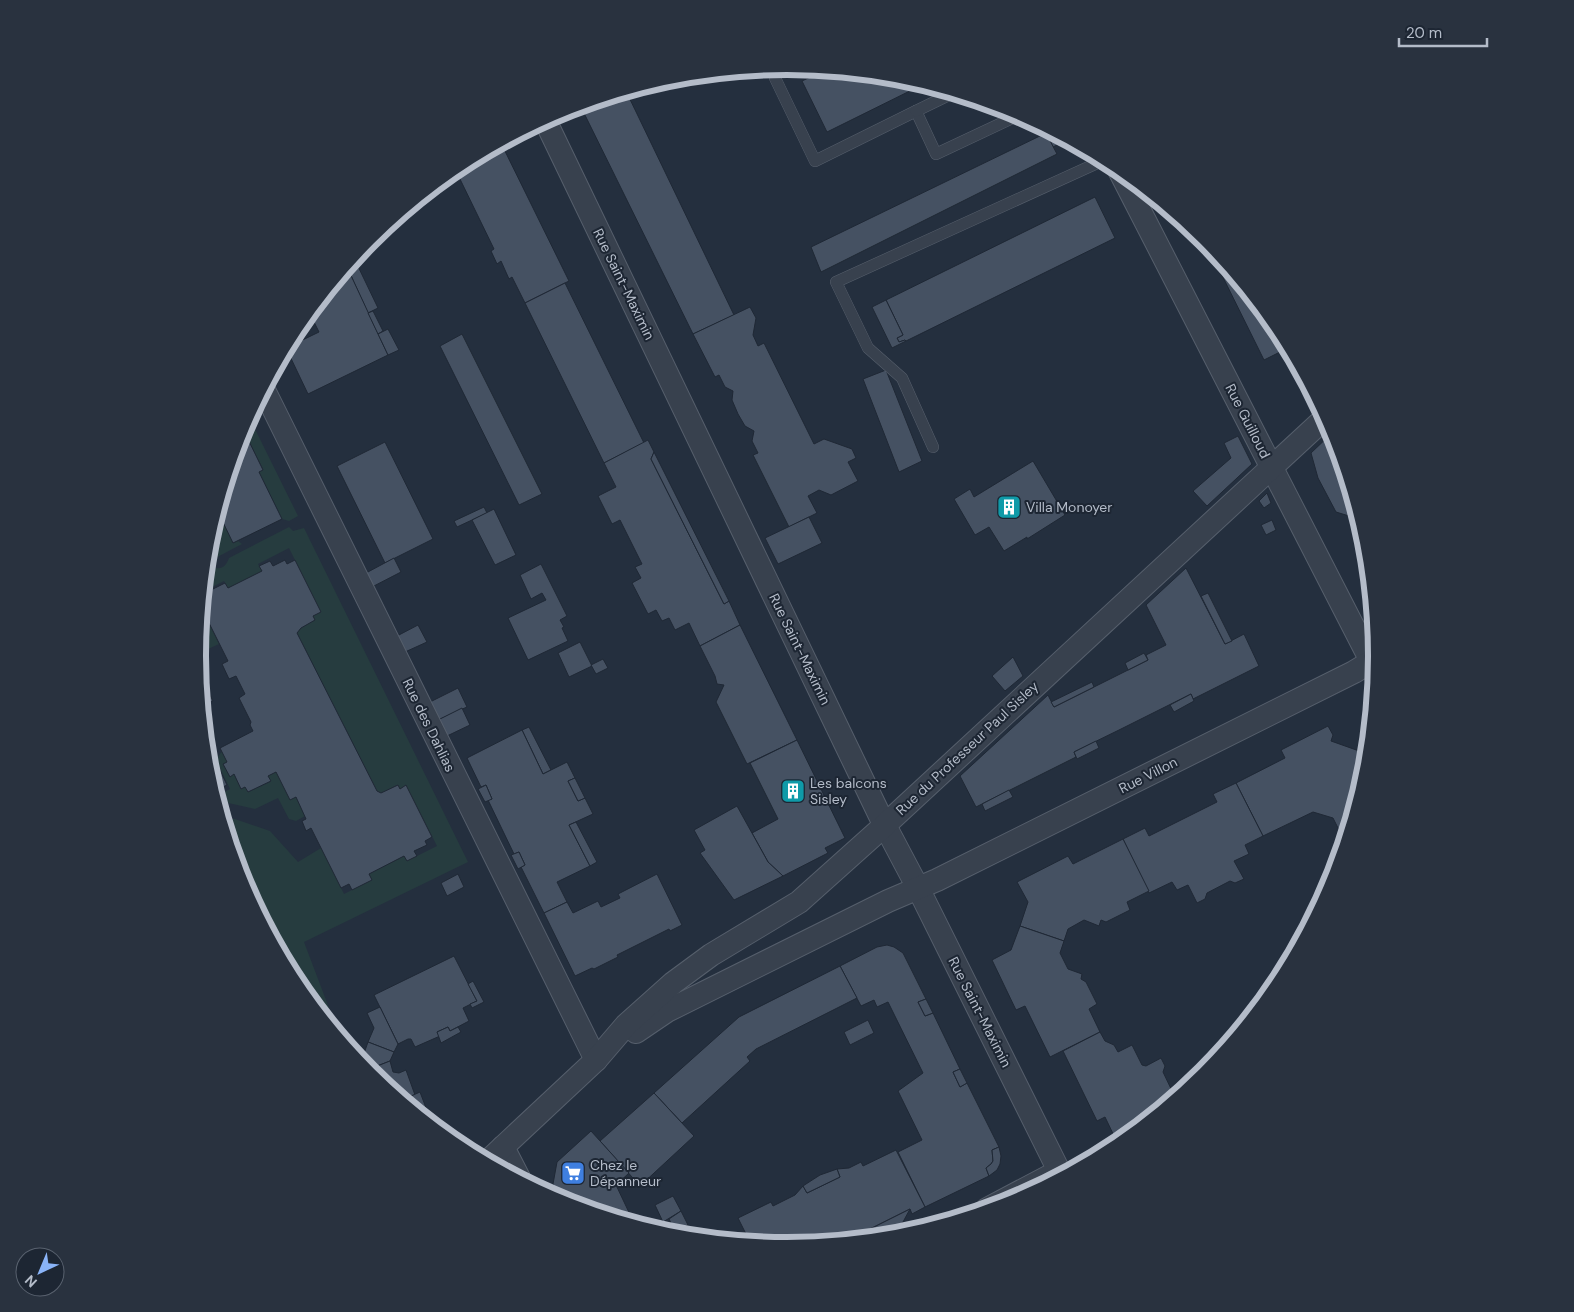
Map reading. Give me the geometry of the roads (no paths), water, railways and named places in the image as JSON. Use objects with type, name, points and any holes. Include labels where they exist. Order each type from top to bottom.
[{"type":"street","name":"Rue Saint-Maximin","points":[[548,127],[886,825],[1058,1169]]},
{"type":"street","name":"Rue Guilloud","points":[[1127,185],[1368,652]]},
{"type":"street","name":"Rue des Dahlias","points":[[267,397],[596,1060]]},
{"type":"street","name":"Rue du Professeur Paul Sisley","points":[[496,1154],[596,1060],[626,1025],[673,983],[710,955],[799,902],[886,825],[1319,423]]},
{"type":"street","name":"Rue Villon","points":[[918,888],[946,876],[1368,667]]},
{"type":"street","name":"Rue du Professeur Paul Sisley","points":[[596,1060],[667,1011],[918,888]]},
{"type":"street","points":[[496,1154],[506,1164]]},
{"type":"lane","points":[[775,78],[815,161],[944,97]]},
{"type":"lane","points":[[916,111],[936,154],[1010,120]]},
{"type":"lane","points":[[933,446],[902,378],[868,348],[836,282],[1095,164]]},
{"type":"place","name":"Villa Monoyer","points":[[1009,507]]},
{"type":"place","name":"Les balcons Sisley","points":[[793,791]]},
{"type":"place","name":"Chez le Dépanneur","points":[[573,1173]]}]
